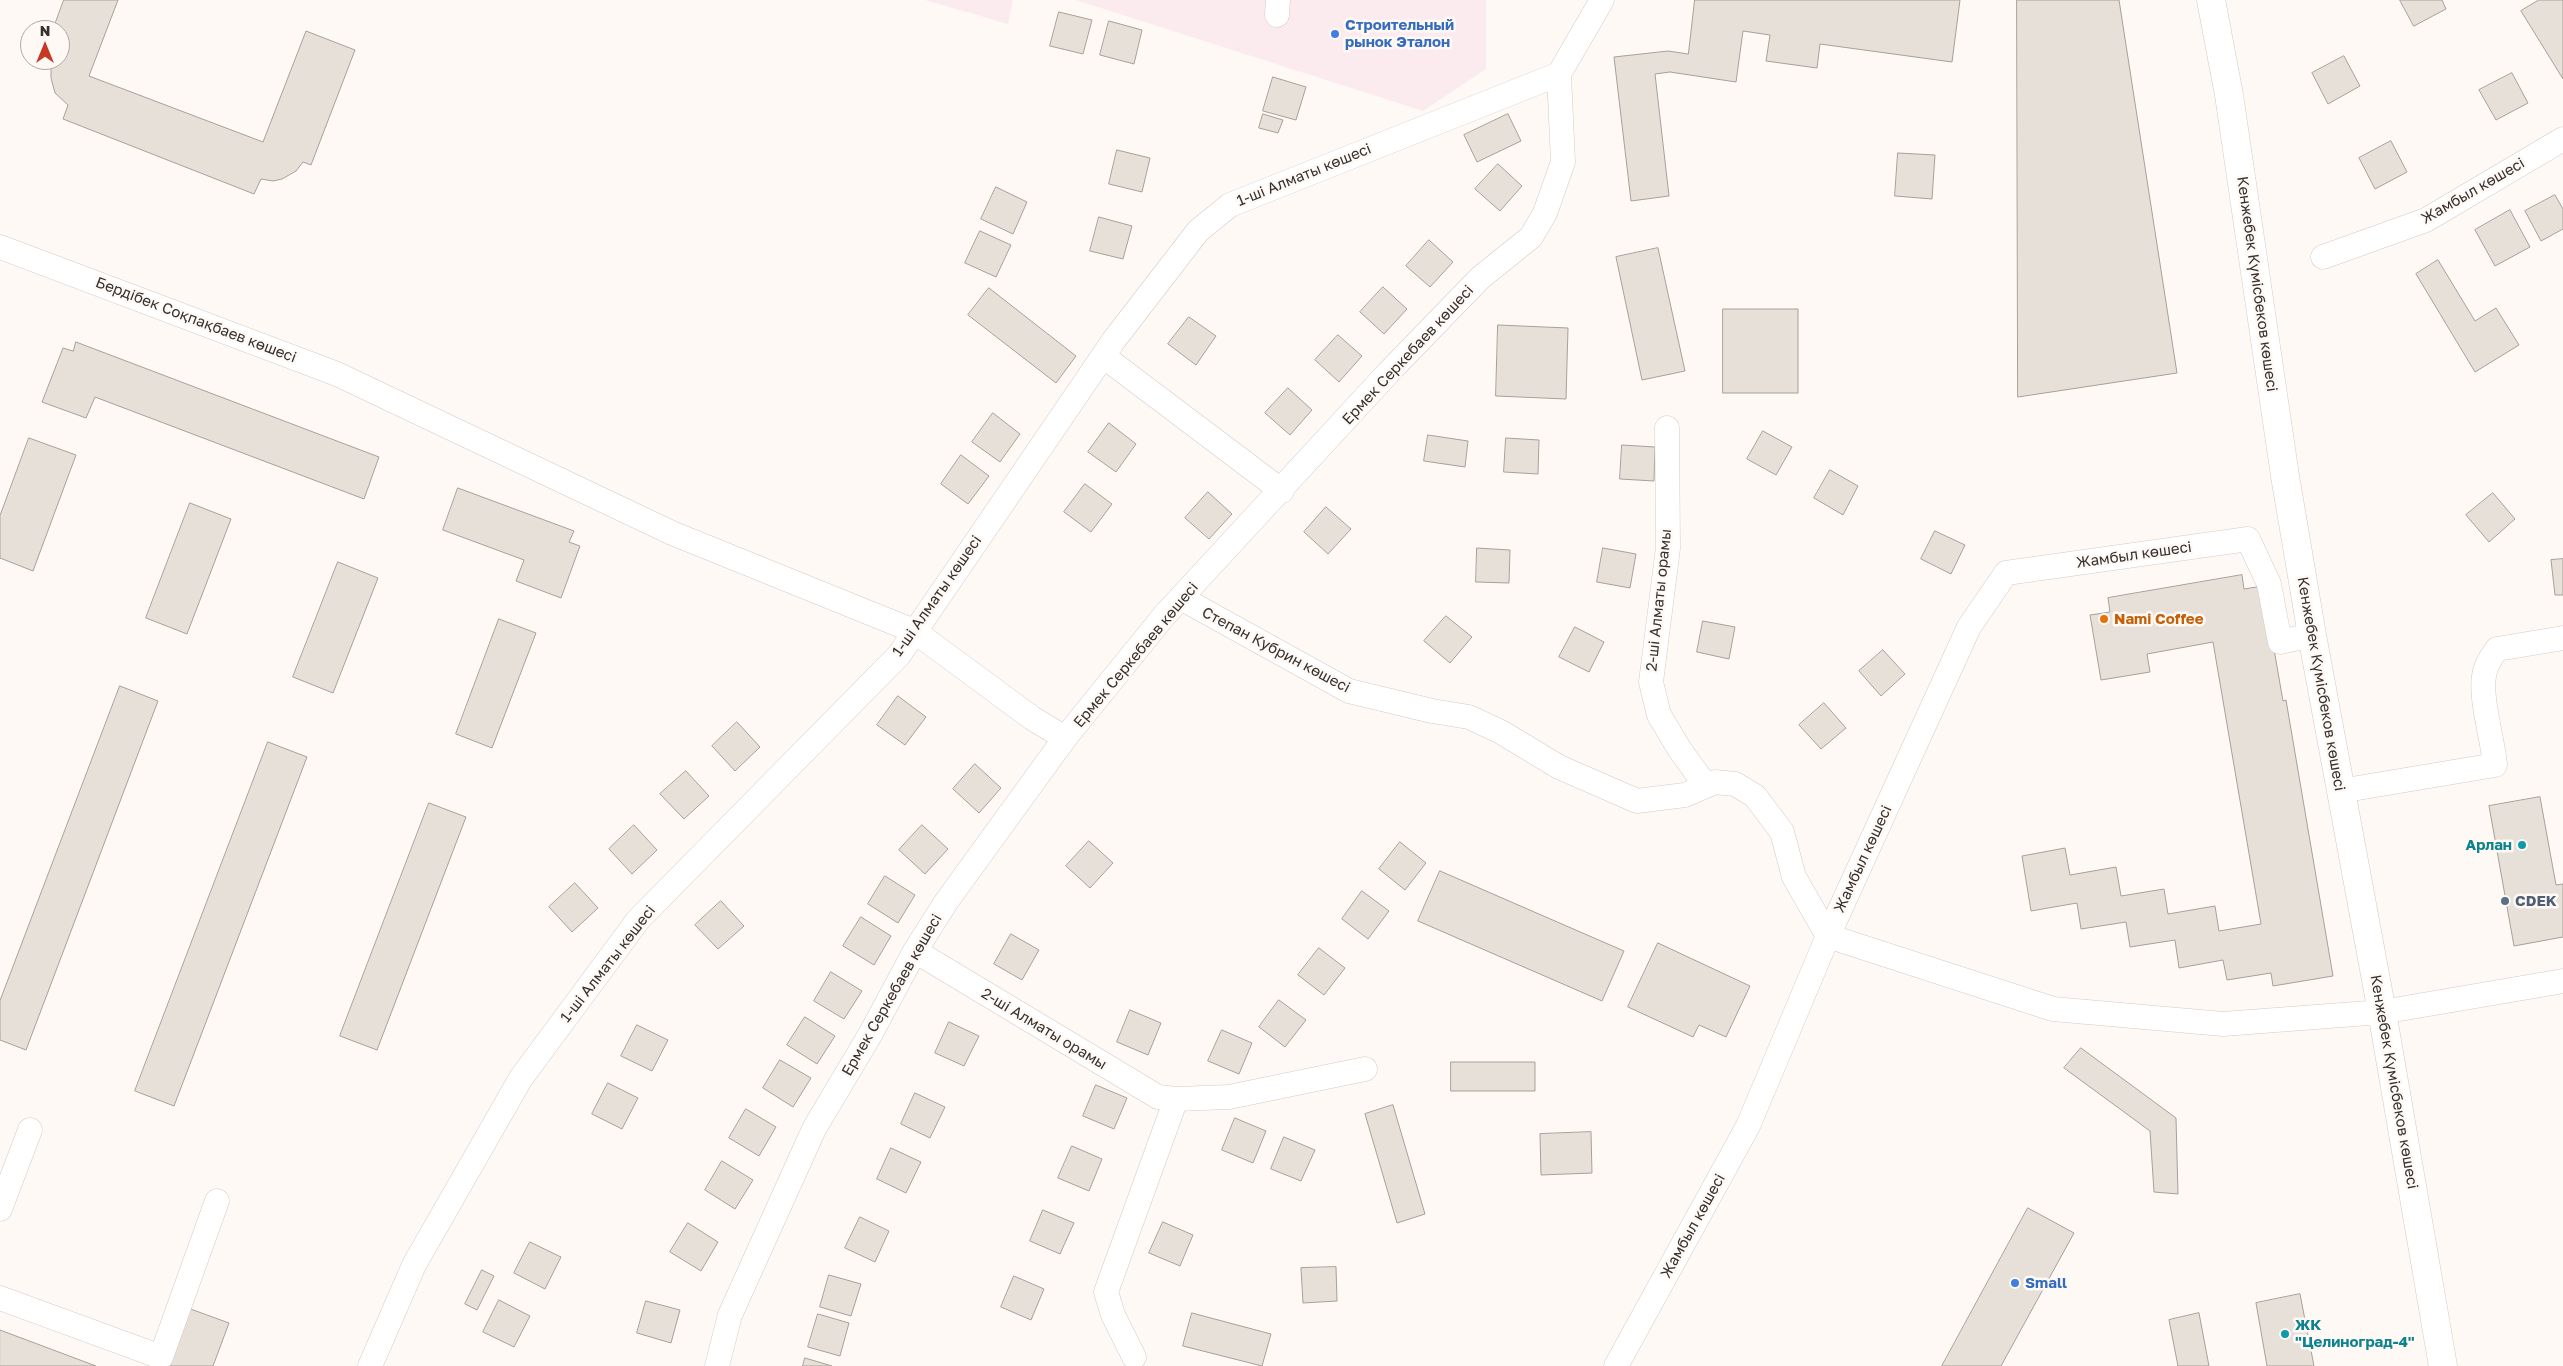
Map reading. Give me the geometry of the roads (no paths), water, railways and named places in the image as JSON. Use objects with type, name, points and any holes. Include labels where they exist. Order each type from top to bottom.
[{"type":"street","points":[[1559,74],[1602,0]]},
{"type":"street","name":"Кенжебек Күмісбеков көшесі","points":[[2211,0],[2229,95],[2285,476],[2312,635],[2382,1012],[2444,1366]]},
{"type":"street","name":"1-ші Алматы көшесі","points":[[370,1366],[414,1265],[521,1078],[638,920],[899,655],[1103,356],[1198,231],[1230,205],[1559,74]]},
{"type":"street","name":"Ермек Серкебаев көшесі","points":[[717,1366],[730,1315],[814,1129],[871,1033],[914,951],[946,902],[1066,738],[1164,617],[1388,374],[1480,278],[1531,237],[1545,213],[1563,162],[1559,74]]},
{"type":"street","name":"Жамбыл көшесі","points":[[2323,257],[2426,220],[2563,139]]},
{"type":"street","name":"Бердібек Соқпақбаев көшесі","points":[[0,247],[271,347],[337,374],[672,533],[914,631],[1032,718],[1066,738]]},
{"type":"street","points":[[1103,356],[1282,491]]},
{"type":"street","name":"2-ші Алматы орамы","points":[[1667,428],[1668,548],[1651,682],[1659,715],[1680,750],[1706,786]]},
{"type":"street","name":"Жамбыл көшесі","points":[[1616,1366],[1748,1126],[1828,936],[1969,627],[2006,573],[2248,538],[2269,584],[2280,642],[2312,635]]},
{"type":"street","name":"Степан Кубрин көшесі","points":[[1181,598],[1349,691],[1432,711],[1469,717],[1501,732],[1559,767],[1637,801],[1685,795],[1715,782],[1736,784],[1755,796],[1782,832],[1794,877],[1828,936]]},
{"type":"street","points":[[2340,791],[2495,764],[2484,697],[2483,677],[2487,664],[2497,649],[2563,638]]},
{"type":"street","points":[[1828,936],[2053,1008],[2223,1024],[2382,1012],[2563,981]]},
{"type":"street","name":"2-ші Алматы орамы","points":[[914,951],[1158,1097],[1176,1099],[1229,1097],[1365,1070]]},
{"type":"street","points":[[1134,1357],[1113,1315],[1106,1292],[1176,1099]]},
{"type":"street","points":[[0,1209],[30,1130]]},
{"type":"street","points":[[0,1298],[161,1356],[218,1201]]},
{"type":"place","name":"Строительный рынок Эталон","points":[[1335,34]]},
{"type":"place","name":"Nami Coffee","points":[[2104,619]]},
{"type":"place","name":"Арлан","points":[[2522,845]]},
{"type":"place","name":"CDEK","points":[[2505,901]]},
{"type":"place","name":"Small","points":[[2015,1283]]},
{"type":"place","name":"ЖК \"Целиноград-4\"","points":[[2285,1334]]}]
